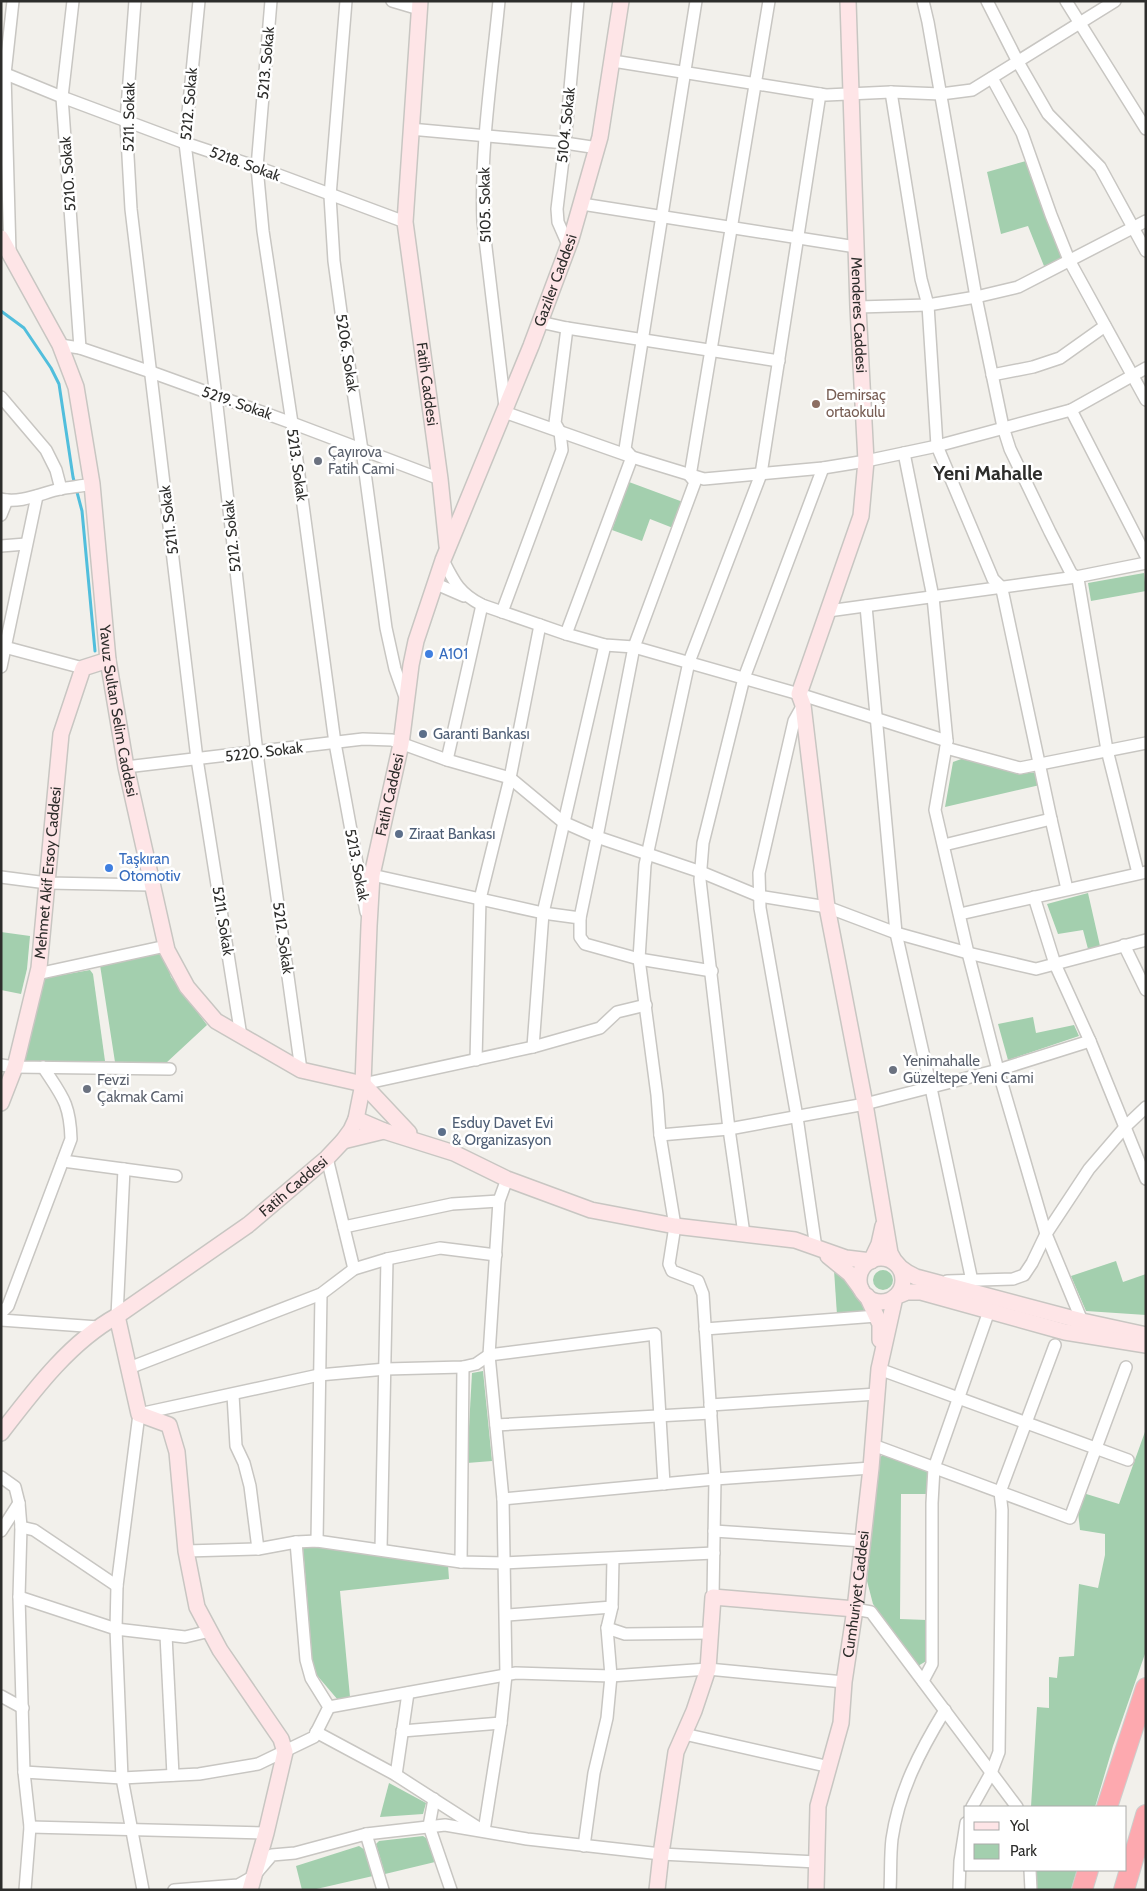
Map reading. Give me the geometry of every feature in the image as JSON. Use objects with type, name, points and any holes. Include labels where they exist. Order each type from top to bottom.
[{"type":"highway","points":[[1107,1806],[1146,1688]]},
{"type":"highway","points":[[1124,1890],[1146,1816]]},
{"type":"highway","points":[[1082,1890],[1088,1871]]},
{"type":"street","points":[[10,255],[3,73],[13,1]]},
{"type":"street","name":"5210. Sokak","points":[[73,1],[62,97],[80,348]]},
{"type":"street","name":"5211. Sokak","points":[[136,1],[126,121],[131,209],[196,759],[242,1036]]},
{"type":"street","name":"5212. Sokak","points":[[199,1],[185,143],[257,753],[301,1070]]},
{"type":"street","name":"5213. Sokak","points":[[272,1],[257,167],[264,240],[292,423],[335,743],[369,926]]},
{"type":"street","name":"5206. Sokak","points":[[346,1],[330,196],[334,262],[386,628],[395,669],[407,700]]},
{"type":"street","points":[[392,1],[419,5]]},
{"type":"street","name":"5105. Sokak","points":[[500,1],[486,136],[482,222],[504,410]]},
{"type":"street","name":"5104. Sokak","points":[[569,246],[558,222],[557,209],[578,1]]},
{"type":"street","name":"Gaziler Caddesi","points":[[445,554],[569,246],[598,148],[622,1]]},
{"type":"street","points":[[632,457],[625,449],[696,1]]},
{"type":"street","points":[[712,971],[640,959],[585,944],[580,937],[580,918],[598,837],[634,646],[695,482],[690,476],[769,1]]},
{"type":"street","name":"Menderes Caddesi","points":[[801,700],[828,611],[861,516],[866,461],[858,307],[848,1]]},
{"type":"street","points":[[923,1],[976,297],[1003,427],[1010,449],[1077,575],[1108,750],[1142,872],[960,914]]},
{"type":"street","points":[[987,1],[1018,62],[1048,114],[1100,167],[1146,251]]},
{"type":"street","points":[[1066,1],[1146,129]]},
{"type":"street","points":[[612,61],[820,94],[851,95],[892,92],[941,94],[972,90],[1114,1]]},
{"type":"street","name":"Fatih Caddesi","points":[[1,1432],[39,1383],[98,1327],[117,1316],[248,1225],[327,1158],[343,1142],[358,1115],[363,1084],[372,875],[401,744],[416,641],[445,554],[440,479],[405,222],[419,5]]},
{"type":"street","name":"5218. Sokak","points":[[3,73],[185,143],[257,167],[330,196],[405,222]]},
{"type":"street","points":[[992,78],[1022,133],[1051,216],[1070,260],[1104,326],[1146,400]]},
{"type":"street","points":[[892,92],[921,279],[928,305],[937,446],[1000,587],[1067,889]]},
{"type":"street","points":[[658,1890],[674,1759],[694,1711],[708,1669],[713,1597],[714,1480],[703,1294],[698,1281],[672,1271],[669,1264],[675,1226],[660,1135],[657,1095],[640,959],[645,864],[689,662],[761,474],[820,94]]},
{"type":"street","points":[[410,129],[565,143],[598,148]]},
{"type":"street","points":[[582,204],[856,247]]},
{"type":"street","points":[[858,307],[928,305],[976,297],[1018,287],[1146,221]]},
{"type":"street","name":"Yavuz Sultan Selim Caddesi","points":[[1,238],[60,345],[76,387],[108,660],[126,767],[166,946],[178,973],[198,1001],[216,1021],[301,1070],[363,1084]]},
{"type":"street","points":[[540,322],[567,328],[779,361]]},
{"type":"street","points":[[992,375],[1033,367],[1060,358],[1104,326]]},
{"type":"street","points":[[502,612],[562,450],[560,432],[555,423],[567,328]]},
{"type":"street","name":"5219. Sokak","points":[[60,345],[80,348],[151,372],[440,479]]},
{"type":"street","points":[[504,410],[632,457],[704,479],[823,468],[937,446],[1071,410],[1146,368]]},
{"type":"street","points":[[2,401],[46,450],[65,488]]},
{"type":"street","points":[[1071,410],[1146,556]]},
{"type":"street","points":[[904,453],[933,596],[947,744],[935,810],[968,953],[998,1070],[1046,1234],[1082,1321]]},
{"type":"street","points":[[566,634],[632,457]]},
{"type":"street","points":[[744,1234],[700,872],[704,843],[744,678],[823,468]]},
{"type":"street","points":[[1,516],[4,500],[37,496],[65,488],[87,485]]},
{"type":"street","points":[[1,667],[3,647],[37,496]]},
{"type":"street","points":[[442,502],[451,506],[465,506]]},
{"type":"street","points":[[1,546],[26,544]]},
{"type":"street","points":[[445,554],[454,583],[470,599]]},
{"type":"street","points":[[828,611],[1059,579],[1146,563]]},
{"type":"street","points":[[434,584],[482,605],[566,634],[605,645],[634,646],[744,678],[801,700],[875,718],[1020,768],[1146,743]]},
{"type":"street","points":[[447,760],[482,605]]},
{"type":"street","points":[[866,606],[896,933],[972,1281]]},
{"type":"street","points":[[476,1060],[480,899],[510,778],[540,625]]},
{"type":"street","points":[[533,1047],[543,913],[605,645]]},
{"type":"street","points":[[3,647],[83,668],[108,660]]},
{"type":"street","name":"Mehmet Akif Ersoy Caddesi","points":[[1,1103],[8,1066],[37,974],[48,883],[60,734],[83,668]]},
{"type":"street","points":[[801,700],[794,721],[765,844],[759,873],[759,896],[797,1117],[816,1248],[850,1274],[865,1294],[880,1302],[888,1301],[907,1292],[921,1292],[1065,1332],[1146,1345]]},
{"type":"street","points":[[801,700],[827,907],[865,1104],[890,1253],[902,1274],[903,1280],[900,1291],[895,1297]]},
{"type":"street","name":"5220. Sokak","points":[[126,767],[374,738],[392,740],[447,760],[510,778]]},
{"type":"street","points":[[510,778],[563,822],[598,837],[700,872],[759,896],[827,907],[896,933],[968,953],[1036,969],[1146,940]]},
{"type":"street","points":[[944,845],[1050,819]]},
{"type":"street","points":[[372,875],[543,913],[580,918]]},
{"type":"street","points":[[1,878],[48,883],[152,885]]},
{"type":"street","points":[[1034,897],[1055,964],[1126,1126],[1146,1179]]},
{"type":"street","points":[[1124,945],[1146,990]]},
{"type":"street","points":[[37,974],[166,946]]},
{"type":"street","points":[[363,1084],[533,1047],[600,1028],[617,1012],[646,1005]]},
{"type":"street","points":[[660,1135],[730,1129],[865,1104],[998,1070],[1090,1041]]},
{"type":"street","points":[[8,1066],[43,1068],[170,1068]]},
{"type":"street","points":[[1,1313],[8,1306],[71,1139],[71,1118],[66,1102],[43,1068]]},
{"type":"street","points":[[363,1084],[409,1133],[427,1145]]},
{"type":"street","points":[[928,1280],[972,1281],[1013,1279],[1024,1275],[1046,1234],[1089,1169],[1126,1126],[1146,1107]]},
{"type":"street","points":[[358,1115],[409,1133]]},
{"type":"street","points":[[358,1115],[384,1132],[454,1153],[507,1179],[591,1210],[675,1226],[795,1240],[846,1258],[870,1261],[884,1258],[896,1264],[907,1273],[928,1280],[1082,1321],[1146,1335]]},
{"type":"street","points":[[343,1142],[384,1132]]},
{"type":"street","points":[[327,1158],[354,1269]]},
{"type":"street","points":[[63,1161],[176,1176]]},
{"type":"street","points":[[124,1169],[117,1316],[139,1414],[117,1586],[116,1629],[122,1778],[143,1890]]},
{"type":"street","points":[[484,1831],[501,1723],[506,1675],[504,1499],[489,1355],[499,1201],[507,1179]]},
{"type":"street","points":[[344,1227],[452,1204],[499,1201]]},
{"type":"street","points":[[884,1222],[879,1244],[860,1275],[860,1286],[877,1316],[881,1332],[880,1369],[1128,1460]]},
{"type":"street","points":[[129,1368],[321,1294],[354,1269],[387,1259],[440,1248],[496,1255]]},
{"type":"street","points":[[381,1549],[387,1259]]},
{"type":"street","points":[[317,1541],[321,1294]]},
{"type":"street","name":"Cumhuriyet Caddesi","points":[[816,1890],[818,1806],[841,1722],[844,1682],[863,1541],[880,1369],[895,1297]]},
{"type":"street","points":[[923,1681],[932,1664],[932,1513],[934,1468],[989,1311]]},
{"type":"street","points":[[706,1328],[877,1316]]},
{"type":"street","points":[[1,1320],[98,1327]]},
{"type":"street","points":[[139,1414],[319,1375],[386,1369],[463,1367],[476,1364],[489,1355],[655,1334],[664,1484]]},
{"type":"street","points":[[973,1806],[992,1773],[999,1752],[1002,1510],[1000,1492],[1055,1344]]},
{"type":"street","points":[[460,1562],[463,1367]]},
{"type":"street","points":[[873,1445],[1070,1518],[1126,1367]]},
{"type":"street","points":[[234,1394],[236,1446],[244,1463],[250,1486],[258,1549]]},
{"type":"street","points":[[496,1425],[660,1416],[710,1409],[877,1394]]},
{"type":"street","points":[[139,1414],[169,1425],[177,1452],[186,1551],[197,1607],[252,1698],[281,1739],[284,1752],[266,1833],[252,1883]]},
{"type":"street","points":[[504,1499],[871,1468]]},
{"type":"street","points":[[1,1477],[15,1487],[21,1527],[19,1597],[24,1772],[30,1827],[25,1890]]},
{"type":"street","points":[[1,1531],[19,1504]]},
{"type":"street","points":[[21,1527],[34,1530],[117,1586]]},
{"type":"street","points":[[714,1531],[863,1541]]},
{"type":"street","points":[[186,1551],[258,1549],[296,1542],[317,1541],[460,1562],[505,1563],[714,1553]]},
{"type":"street","points":[[296,1542],[306,1660],[311,1678],[329,1707]]},
{"type":"street","points":[[584,1846],[594,1773],[606,1718],[610,1676],[607,1628],[612,1607],[613,1559]]},
{"type":"street","points":[[19,1597],[116,1629],[186,1637],[210,1631]]},
{"type":"street","points":[[713,1597],[871,1612],[1016,1806]]},
{"type":"street","points":[[506,1615],[612,1607]]},
{"type":"street","points":[[607,1628],[625,1634],[711,1633]]},
{"type":"street","points":[[166,1635],[173,1775]]},
{"type":"street","points":[[329,1707],[516,1673],[610,1676],[708,1669],[844,1682]]},
{"type":"street","points":[[396,1775],[408,1693]]},
{"type":"street","points":[[1,1696],[23,1708]]},
{"type":"street","points":[[24,1772],[122,1778],[199,1774],[258,1764],[314,1737],[329,1707]]},
{"type":"street","points":[[890,1890],[892,1840],[902,1794],[921,1749],[945,1710]]},
{"type":"street","points":[[402,1731],[501,1723]]},
{"type":"street","points":[[316,1732],[396,1775],[484,1831]]},
{"type":"street","points":[[684,1734],[830,1767]]},
{"type":"street","points":[[434,1799],[429,1826],[451,1890]]},
{"type":"street","points":[[252,1883],[272,1855],[295,1853],[366,1834],[445,1825],[584,1846],[661,1854],[817,1862]]},
{"type":"street","points":[[30,1827],[266,1833]]},
{"type":"street","points":[[366,1834],[382,1890]]},
{"type":"street","points":[[959,1890],[960,1861],[964,1836]]},
{"type":"street","points":[[1030,1871],[1031,1890]]},
{"type":"street","points":[[174,1890],[252,1883]]},
{"type":"green space","points":[[1026,161],[1062,259],[1044,266],[1028,226],[1001,234],[987,172]]},
{"type":"green space","points":[[629,482],[683,502],[673,528],[650,519],[642,541],[612,530]]},
{"type":"green space","points":[[1144,573],[1146,591],[1091,601],[1088,583]]},
{"type":"green space","points":[[964,758],[1019,774],[1038,772],[1040,785],[945,807],[953,762]]},
{"type":"green space","points":[[1088,893],[1100,946],[1088,949],[1083,930],[1058,934],[1047,904]]},
{"type":"green space","points":[[1,932],[30,936],[27,969],[21,994],[1,990]]},
{"type":"green space","points":[[163,951],[171,977],[207,1025],[166,1063],[115,1062],[100,965]]},
{"type":"green space","points":[[90,970],[93,974],[105,1061],[24,1061],[45,978]]},
{"type":"green space","points":[[1033,1017],[1036,1033],[1074,1025],[1079,1036],[1008,1060],[998,1024]]},
{"type":"green space","points":[[1116,1261],[1123,1282],[1146,1274],[1146,1315],[1086,1311],[1071,1276]]},
{"type":"green space","points":[[834,1270],[864,1300],[868,1312],[837,1315]]},
{"type":"green space","points":[[883,1270],[890,1273],[893,1280],[890,1287],[883,1290],[876,1287],[873,1280],[876,1273]]},
{"type":"green space","points":[[483,1371],[492,1461],[467,1463],[472,1373]]},
{"type":"green space","points":[[1146,1429],[1146,1651],[1113,1746],[1095,1806],[1031,1806],[1037,1707],[1049,1708],[1049,1677],[1057,1678],[1059,1657],[1074,1656],[1079,1584],[1098,1588],[1105,1555],[1105,1534],[1080,1530],[1078,1512],[1083,1493],[1119,1504]]},
{"type":"green space","points":[[884,1454],[928,1471],[927,1494],[901,1494],[900,1619],[927,1620],[928,1660],[918,1666],[873,1604],[867,1581],[879,1458]]},
{"type":"green space","points":[[319,1547],[448,1565],[449,1579],[340,1591],[350,1697],[338,1700],[315,1673],[312,1657],[303,1548]]},
{"type":"green space","points":[[389,1783],[426,1803],[423,1814],[380,1817]]},
{"type":"green space","points":[[423,1836],[429,1840],[435,1862],[385,1874],[376,1844],[379,1841]]},
{"type":"green space","points":[[359,1846],[365,1850],[373,1876],[312,1890],[302,1890],[296,1866]]},
{"type":"green space","points":[[1037,1871],[1077,1871],[1071,1890],[1037,1890]]},
{"type":"waterway","points":[[1,311],[24,328],[51,368],[59,384],[73,477],[82,511],[95,651]]},
{"type":"place","name":"Demirsaç ortaokulu","points":[[816,404]]},
{"type":"place","name":"Çayırova Fatih Cami","points":[[318,461]]},
{"type":"place","name":"A101","points":[[429,654]]},
{"type":"place","name":"Garanti Bankası","points":[[423,734]]},
{"type":"place","name":"Ziraat Bankası","points":[[399,834]]},
{"type":"place","name":"Taşkıran Otomotiv","points":[[109,868]]},
{"type":"place","name":"Yenimahalle Güzeltepe Yeni Cami","points":[[893,1070]]},
{"type":"place","name":"Fevzi Çakmak Cami","points":[[87,1089]]},
{"type":"place","name":"Esduy Davet Evi & Organizasyon","points":[[442,1132]]},
{"type":"district","name":"Yeni Mahalle","points":[[988,473]]}]
